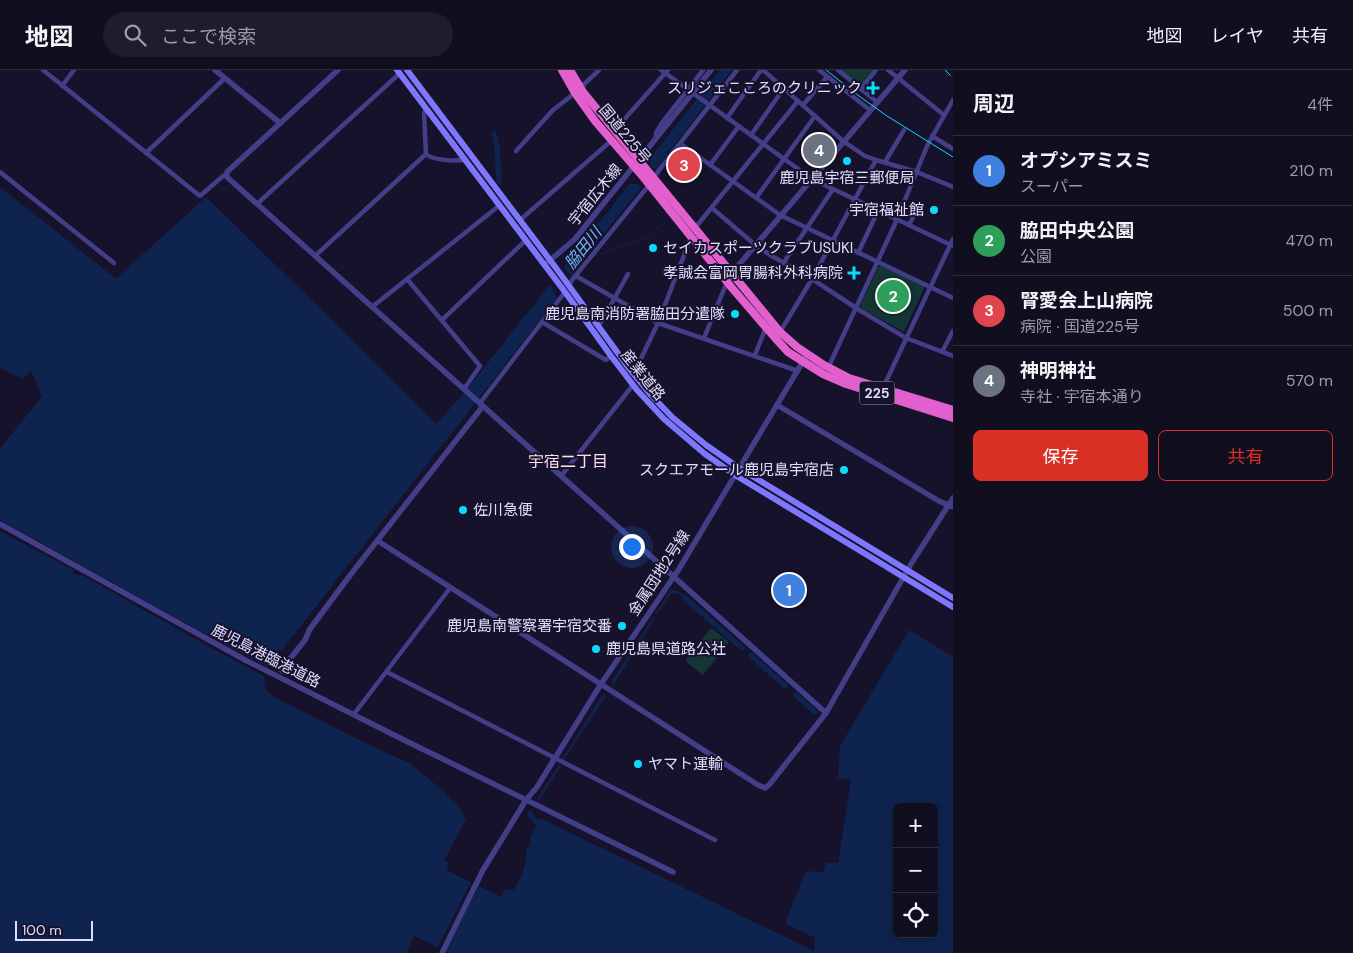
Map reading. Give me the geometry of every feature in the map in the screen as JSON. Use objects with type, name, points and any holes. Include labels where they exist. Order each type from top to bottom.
[{"type":"highway","name":"国道225号","points":[[562,70],[577,90],[614,131],[638,166]]},
{"type":"highway","name":"国道225号","points":[[570,70],[577,90],[595,121],[695,228],[780,332],[805,358],[823,374],[846,384],[953,418]]},
{"type":"highway","name":"国道225号","points":[[650,180],[691,237],[727,282],[788,352],[849,378],[953,410]]},
{"type":"main road","name":"産業道路","points":[[407,70],[520,220],[547,262],[553,276],[598,326],[633,374],[672,417],[706,445],[739,468],[906,574],[914,584],[953,607]]},
{"type":"main road","name":"産業道路","points":[[399,72],[526,240],[547,262],[556,268],[565,288],[611,356],[633,385],[664,420],[705,454],[735,475],[906,574],[953,598]]},
{"type":"street","points":[[42,70],[200,196],[222,176],[226,175],[330,72],[338,70]]},
{"type":"street","points":[[62,86],[74,70]]},
{"type":"street","points":[[215,70],[280,123]]},
{"type":"street","points":[[516,151],[553,110],[599,70]]},
{"type":"street","points":[[656,139],[656,134],[662,123],[704,70]]},
{"type":"street","name":"宇宿広木線","points":[[547,262],[575,239],[638,166],[656,139],[711,70]]},
{"type":"street","points":[[282,671],[305,640],[310,629],[542,322],[565,288],[650,180],[681,144],[708,105],[737,70]]},
{"type":"street","points":[[727,118],[762,70],[843,141],[865,156],[917,172],[953,187]]},
{"type":"street","points":[[819,70],[870,110]]},
{"type":"street","points":[[838,70],[877,102]]},
{"type":"street","points":[[861,88],[876,70]]},
{"type":"street","points":[[888,70],[944,115]]},
{"type":"street","points":[[704,338],[727,282],[737,267],[904,70]]},
{"type":"street","points":[[614,131],[665,71],[708,105],[812,179],[897,220],[952,243],[883,388]]},
{"type":"street","points":[[257,204],[399,72]]},
{"type":"street","points":[[803,105],[828,76]]},
{"type":"street","points":[[146,153],[224,78]]},
{"type":"street","points":[[751,136],[784,88]]},
{"type":"street","points":[[828,368],[878,263],[932,136],[953,100]]},
{"type":"street","points":[[695,228],[798,101]]},
{"type":"street","points":[[426,109],[424,113],[426,154],[430,158],[465,159]]},
{"type":"street","points":[[756,198],[815,116]]},
{"type":"street","points":[[710,164],[738,126]]},
{"type":"street","points":[[884,162],[904,130]]},
{"type":"street","points":[[932,136],[953,149]]},
{"type":"street","points":[[520,220],[611,140]]},
{"type":"street","points":[[681,144],[780,216],[953,298]]},
{"type":"street","points":[[315,256],[426,154]]},
{"type":"street","points":[[780,332],[812,279],[876,160]]},
{"type":"street","points":[[0,172],[114,263]]},
{"type":"street","points":[[226,175],[826,713]]},
{"type":"street","points":[[784,262],[833,189]]},
{"type":"street","points":[[372,307],[500,205]]},
{"type":"street","points":[[712,208],[756,245],[856,308],[906,338],[953,356]]},
{"type":"street","points":[[858,253],[878,210]]},
{"type":"street","points":[[909,225],[917,210]]},
{"type":"street","points":[[633,374],[658,323],[691,237]]},
{"type":"street","points":[[442,320],[526,240]]},
{"type":"street","points":[[598,326],[628,274]]},
{"type":"street","points":[[576,276],[658,323],[798,371]]},
{"type":"street","points":[[407,279],[480,366],[464,390]]},
{"type":"street","points":[[542,322],[606,360],[611,356]]},
{"type":"street","points":[[755,355],[766,327]]},
{"type":"street","points":[[942,352],[953,330]]},
{"type":"street","name":"金属団地2号線","points":[[442,953],[480,876],[526,800],[532,795],[601,684],[679,569],[805,358]]},
{"type":"street","points":[[561,476],[633,385]]},
{"type":"street","points":[[777,405],[930,496],[951,506]]},
{"type":"street","points":[[378,541],[765,788],[826,713],[906,574],[951,506],[953,498]]},
{"type":"street","name":"鹿児島港臨港道路","points":[[0,524],[214,644],[673,872]]},
{"type":"street","points":[[354,714],[450,588]]},
{"type":"street","points":[[387,672],[715,840]]},
{"type":"green space","points":[[840,70],[875,70],[861,87]]},
{"type":"green space","points":[[881,266],[925,286],[904,332],[860,306],[878,267]]},
{"type":"green space","points":[[711,628],[729,642],[703,675],[685,661]]},
{"type":"water","name":"脇田川","points":[[720,70],[732,70],[641,188],[587,254],[573,275],[555,294],[557,298],[282,650],[276,652],[270,659],[264,677],[265,687],[272,696],[411,764],[436,785],[457,805],[466,819],[445,857],[444,860],[449,864],[446,870],[501,897],[505,889],[513,890],[524,870],[526,847],[530,846],[530,838],[540,818],[814,951],[815,938],[785,923],[806,871],[823,872],[826,862],[838,863],[851,780],[838,778],[840,746],[909,630],[953,657],[953,953],[450,953],[414,936],[406,953],[0,953],[0,449],[42,396],[31,371],[23,379],[0,368],[0,187],[115,278],[206,197],[436,424],[463,394]]},
{"type":"water","points":[[671,589],[680,592],[690,600],[689,602],[680,594],[671,593],[657,615],[655,614]]},
{"type":"water","points":[[653,617],[655,618],[613,686],[611,683]]},
{"type":"water","points":[[603,694],[606,696],[564,760],[562,759]]},
{"type":"water","points":[[559,764],[561,766],[539,801],[537,799]]},
{"type":"pier","points":[[650,157],[650,165],[656,171],[642,187],[638,184],[628,184]]},
{"type":"pier","points":[[563,266],[571,276],[557,294],[549,284]]},
{"type":"pier","points":[[0,520],[269,668],[266,677],[82,575],[73,573],[73,570],[0,531]]},
{"type":"pier","points":[[472,880],[480,884],[444,953],[437,949]]},
{"type":"waterway","points":[[494,134],[497,147],[499,181]]},
{"type":"waterway","name":"脇田川","points":[[594,256],[646,239],[668,220]]},
{"type":"waterway","points":[[685,598],[742,648]]},
{"type":"waterway","points":[[751,655],[785,686]]},
{"type":"waterway","points":[[796,695],[815,712]]},
{"type":"waterway","points":[[530,814],[537,823]]},
{"type":"tram line","points":[[826,70],[887,116],[953,157]]},
{"type":"railway","points":[[945,70],[953,78]]},
{"type":"place","name":"スリジェこころのクリニック","points":[[873,88]]},
{"type":"place","name":"神明神社","points":[[819,150]]},
{"type":"place","name":"鹿児島宇宿三郵便局","points":[[847,161]]},
{"type":"place","name":"腎愛会上山病院","points":[[684,165]]},
{"type":"place","name":"宇宿福祉館","points":[[934,210]]},
{"type":"place","name":"セイカスポーツクラブUSUKI","points":[[653,248]]},
{"type":"place","name":"孝誠会富岡胃腸科外科病院","points":[[854,273]]},
{"type":"place","name":"脇田中央公園","points":[[893,296]]},
{"type":"place","name":"鹿児島南消防署脇田分遣隊","points":[[735,314]]},
{"type":"place","name":"スクエアモール鹿児島宇宿店","points":[[844,470]]},
{"type":"place","name":"佐川急便","points":[[463,510]]},
{"type":"place","name":"オプシアミスミ","points":[[789,590]]},
{"type":"place","name":"鹿児島南警察署宇宿交番","points":[[622,626]]},
{"type":"place","name":"鹿児島県道路公社","points":[[596,649]]},
{"type":"place","name":"ヤマト運輸","points":[[638,764]]},
{"type":"district","name":"宇宿二丁目","points":[[568,461]]}]
